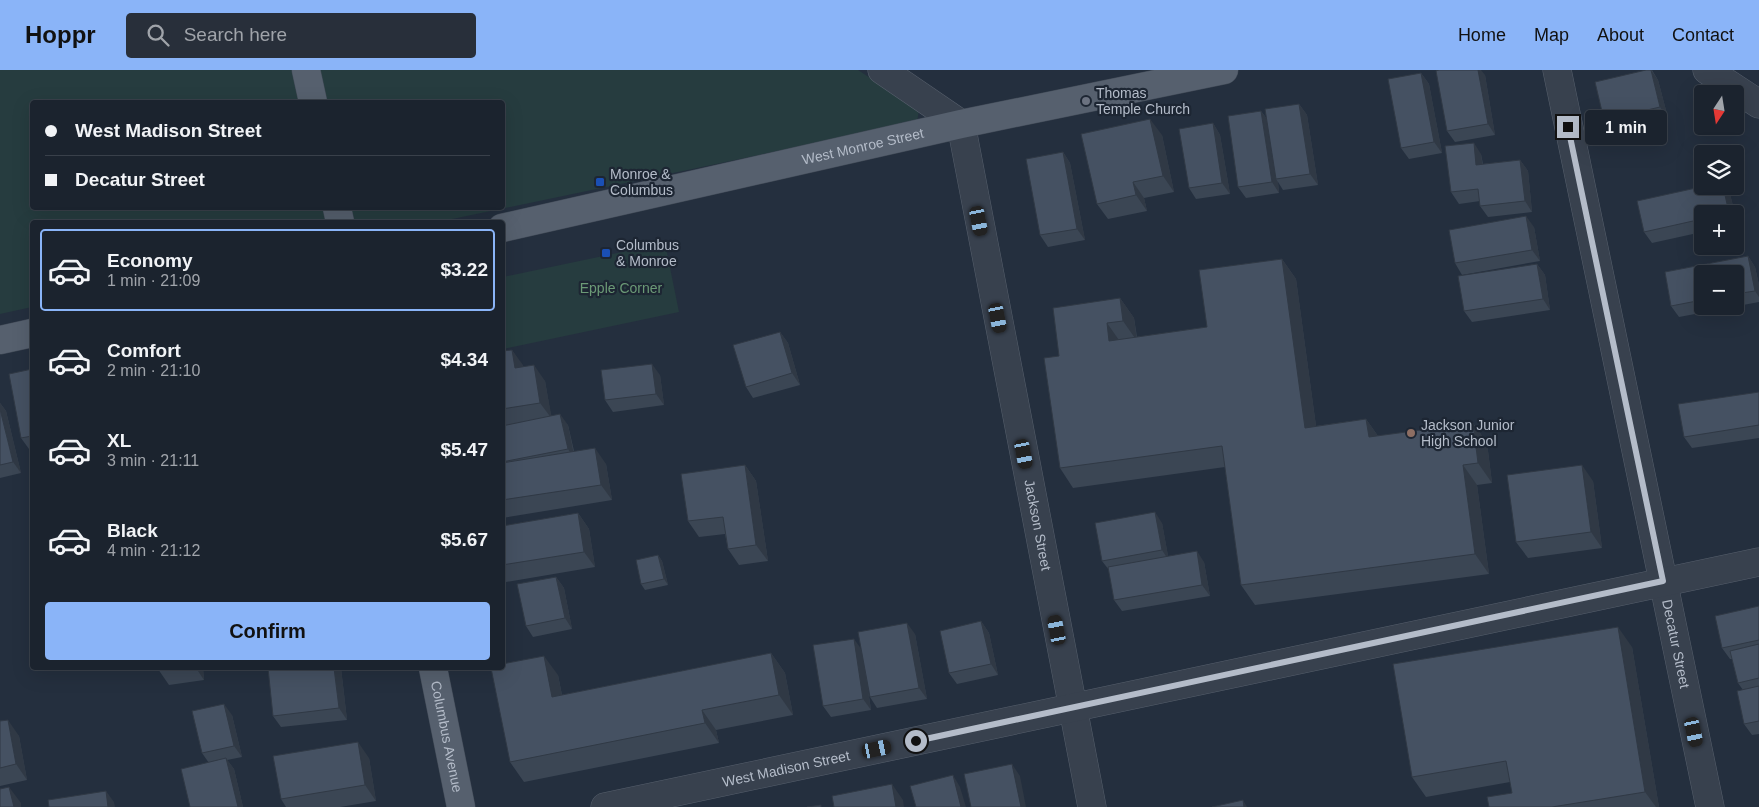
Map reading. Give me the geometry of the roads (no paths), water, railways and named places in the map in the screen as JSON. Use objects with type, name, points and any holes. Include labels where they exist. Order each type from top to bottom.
[{"type":"main road","points":[[306,70],[313,100]]},
{"type":"main road","name":"West Monroe Street","points":[[505,227],[961,124],[1224,70]]},
{"type":"main road","points":[[0,340],[30,333]]},
{"type":"main road","name":"Columbus Avenue","points":[[433,670],[461,807]]},
{"type":"street","points":[[882,70],[961,124]]},
{"type":"street","name":"Decatur Street","points":[[1557,70],[1710,807]]},
{"type":"street","points":[[1707,70],[1759,104]]},
{"type":"street","name":"Jackson Street","points":[[961,124],[1092,807]]},
{"type":"street","name":"West Madison Street","points":[[605,807],[1759,562]]},
{"type":"place","name":"Thomas Temple Church","points":[[1086,101]]},
{"type":"place","name":"Monroe & Columbus","points":[[600,182]]},
{"type":"place","name":"Columbus & Monroe","points":[[606,253]]},
{"type":"place","name":"Jackson Junior High School","points":[[1411,433]]},
{"type":"park label","name":"Epple Corner","points":[[621,288]]}]
